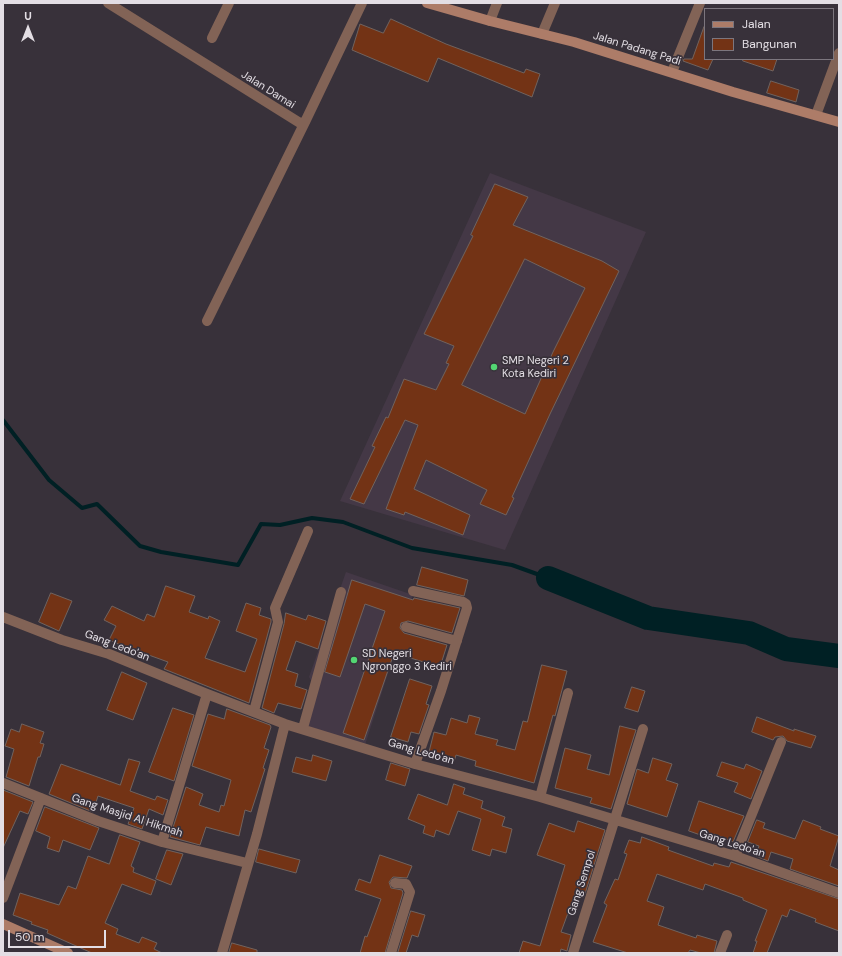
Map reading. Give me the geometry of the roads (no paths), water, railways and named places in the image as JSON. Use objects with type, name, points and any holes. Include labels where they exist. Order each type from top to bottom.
[{"type":"main road","name":"Jalan Padang Padi","points":[[433,4],[490,21],[574,42],[839,122]]},
{"type":"main road","points":[[3,924],[68,953]]},
{"type":"street","name":"Jalan Damai","points":[[108,3],[294,121],[300,123],[304,122],[362,3]]},
{"type":"street","points":[[212,38],[229,3]]},
{"type":"street","points":[[490,21],[498,3]]},
{"type":"street","points":[[542,34],[555,3]]},
{"type":"street","points":[[672,72],[700,3]]},
{"type":"street","points":[[816,115],[839,53]]},
{"type":"street","points":[[207,321],[304,122]]},
{"type":"street","points":[[254,711],[278,622],[275,608],[308,531]]},
{"type":"street","points":[[413,591],[466,604],[466,611],[457,641],[415,764]]},
{"type":"street","points":[[303,728],[342,592]]},
{"type":"street","name":"Gang Ledo'an","points":[[3,617],[62,640],[109,654],[285,724],[303,728],[415,764],[540,797],[735,856],[839,893]]},
{"type":"street","points":[[406,627],[457,641]]},
{"type":"street","points":[[540,797],[568,693]]},
{"type":"street","points":[[162,842],[207,694]]},
{"type":"street","points":[[222,953],[247,863],[257,834],[285,724]]},
{"type":"street","name":"Gang Sempol","points":[[573,953],[643,730]]},
{"type":"street","points":[[735,856],[781,742]]},
{"type":"street","name":"Gang Masjid Al Hikmah","points":[[3,783],[98,821],[162,842],[247,863]]},
{"type":"street","points":[[3,898],[41,798]]},
{"type":"street","points":[[391,953],[410,892],[406,884],[395,883]]},
{"type":"street","points":[[720,953],[726,935]]},
{"type":"waterway","points":[[3,420],[49,480],[82,508],[97,504],[140,546],[161,552],[238,565],[261,524],[280,525],[312,518],[343,522],[412,548],[512,565],[548,578]]},
{"type":"waterway","points":[[548,578],[648,618],[749,633],[786,649],[839,656]]},
{"type":"place","name":"SMP Negeri 2 Kota Kediri","points":[[494,367]]},
{"type":"place","name":"SD Negeri Ngronggo 3 Kediri","points":[[354,660]]}]
